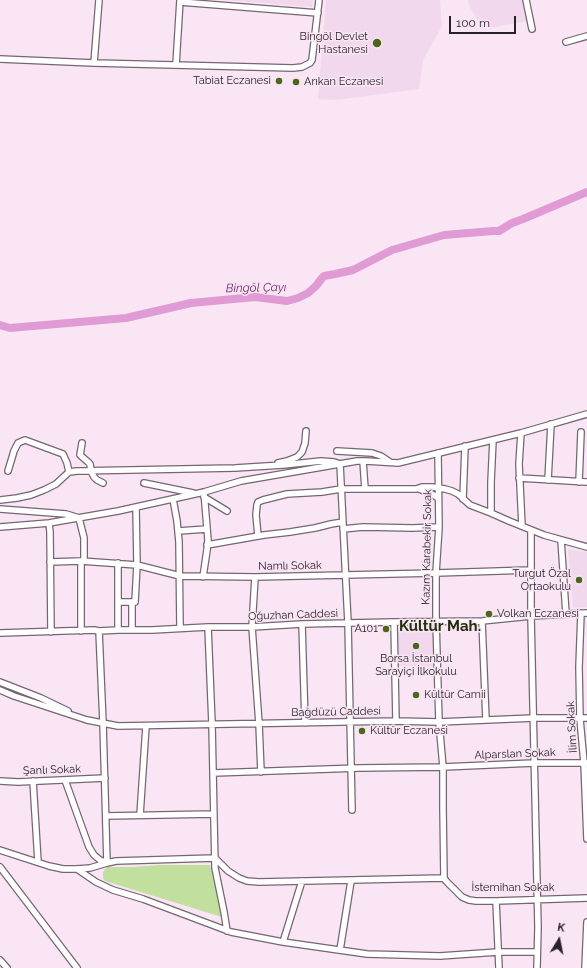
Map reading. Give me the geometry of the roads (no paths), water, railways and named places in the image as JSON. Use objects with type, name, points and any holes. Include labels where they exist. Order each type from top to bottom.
[{"type":"street","points":[[94,64],[99,0]]},
{"type":"street","points":[[0,60],[94,64],[302,67],[310,63],[312,60],[319,0]]},
{"type":"street","points":[[526,0],[532,29]]},
{"type":"street","points":[[176,65],[180,1],[318,13]]},
{"type":"street","points":[[566,42],[587,36]]},
{"type":"street","points":[[144,483],[195,494],[204,494],[241,481],[340,464],[363,461],[398,463],[521,433],[587,414]]},
{"type":"street","points":[[548,480],[551,424]]},
{"type":"street","points":[[264,466],[287,461],[297,457],[302,452],[305,443],[306,431]]},
{"type":"street","points":[[579,482],[581,432]]},
{"type":"street","points":[[521,433],[519,464],[522,526]]},
{"type":"street","points":[[8,470],[18,443],[25,440],[63,454],[69,472]]},
{"type":"street","points":[[492,513],[491,482],[493,440]]},
{"type":"street","points":[[82,443],[80,455],[90,464],[91,471],[97,480],[103,483]]},
{"type":"street","points":[[463,499],[465,446]]},
{"type":"street","points":[[337,451],[372,453],[381,456],[392,463]]},
{"type":"street","name":"Kazım Karabekir Sokak","points":[[438,453],[439,527],[436,573],[436,621],[439,722],[443,767],[445,879]]},
{"type":"street","points":[[0,500],[31,495],[44,490],[56,484],[69,472],[235,468],[322,461],[340,464]]},
{"type":"street","points":[[363,461],[365,489]]},
{"type":"street","points":[[340,464],[348,623],[352,810]]},
{"type":"street","points":[[520,478],[587,482]]},
{"type":"street","points":[[416,489],[422,487],[438,488],[458,494],[470,505],[531,530],[587,547]]},
{"type":"street","points":[[258,536],[256,515],[258,502],[287,494],[322,492],[341,489],[416,489],[432,494],[438,498]]},
{"type":"street","points":[[0,527],[49,523],[79,518],[195,494]]},
{"type":"street","points":[[204,494],[227,511]]},
{"type":"street","points":[[203,577],[208,544],[204,494]]},
{"type":"street","points":[[173,499],[178,531],[180,628]]},
{"type":"street","points":[[118,602],[135,602],[137,565],[136,507]]},
{"type":"street","points":[[0,509],[66,514],[79,518]]},
{"type":"street","points":[[79,518],[84,538],[82,561],[81,631]]},
{"type":"street","points":[[208,544],[315,528],[343,522]]},
{"type":"street","points":[[49,523],[51,632]]},
{"type":"street","points":[[344,529],[363,527],[439,527]]},
{"type":"street","points":[[178,531],[207,529]]},
{"type":"street","points":[[531,530],[537,968]]},
{"type":"street","points":[[561,540],[566,614]]},
{"type":"street","name":"Namlı Sokak","points":[[50,562],[82,561],[118,563],[137,565],[180,576],[203,577],[531,570]]},
{"type":"street","points":[[118,563],[118,630]]},
{"type":"street","points":[[255,577],[252,627],[261,772]]},
{"type":"street","points":[[132,602],[132,630]]},
{"type":"street","name":"Oğuzhan Caddesi","points":[[0,633],[252,627],[302,624],[482,621],[584,613]]},
{"type":"street","name":"İlim Sokak","points":[[584,613],[579,667],[580,719],[585,763],[587,839]]},
{"type":"street","points":[[482,621],[486,720]]},
{"type":"street","points":[[394,622],[396,721]]},
{"type":"street","points":[[302,624],[305,723]]},
{"type":"street","points":[[208,627],[215,868],[227,931]]},
{"type":"street","points":[[99,631],[107,863]]},
{"type":"street","points":[[0,682],[41,698],[86,720]]},
{"type":"street","points":[[0,690],[86,720]]},
{"type":"street","name":"Bağdüzü Caddesi","points":[[86,720],[118,726],[146,726],[396,721],[439,722],[534,718],[587,718]]},
{"type":"street","points":[[140,815],[146,726]]},
{"type":"street","name":"Alparslan Sokak","points":[[213,773],[534,763],[585,763]]},
{"type":"street","name":"Şanlı Sokak","points":[[0,781],[105,778]]},
{"type":"street","points":[[65,780],[89,847],[94,855],[107,863]]},
{"type":"street","points":[[33,781],[38,862]]},
{"type":"street","points":[[106,816],[214,814]]},
{"type":"street","points":[[94,855],[99,856],[104,854],[107,848]]},
{"type":"street","points":[[1,850],[63,869],[77,870],[124,860],[215,858],[228,871],[239,878],[247,881],[259,882],[445,879]]},
{"type":"street","points":[[0,867],[77,968]]},
{"type":"street","points":[[77,870],[112,890],[143,899],[227,931],[247,936],[367,954],[440,956],[498,952],[537,952]]},
{"type":"street","name":"İstemihan Sokak","points":[[445,879],[462,896],[469,900],[476,901],[587,898]]},
{"type":"street","points":[[340,950],[351,880]]},
{"type":"street","points":[[283,942],[302,881]]},
{"type":"street","points":[[496,901],[499,968]]},
{"type":"street","points":[[585,968],[587,922]]},
{"type":"street","points":[[0,960],[7,968]]},
{"type":"waterway","name":"Bingöl Çayı","points":[[0,325],[10,328],[126,318],[191,303],[255,297],[287,301],[308,293],[324,276],[353,270],[392,250],[444,235],[499,231],[512,223],[587,192]]},
{"type":"place","name":"Bingöl Devlet Hastanesi","points":[[377,43]]},
{"type":"place","name":"Tabiat Eczanesi","points":[[279,81]]},
{"type":"place","name":"Arıkan Eczanesi","points":[[296,82]]},
{"type":"place","name":"Turgut Özal Ortaokulu","points":[[579,580]]},
{"type":"place","name":"Volkan Eczanesi","points":[[489,614]]},
{"type":"place","name":"A101","points":[[386,629]]},
{"type":"place","name":"Borsa İstanbul Sarayiçi İlkokulu","points":[[416,646]]},
{"type":"place","name":"Kültür Camii","points":[[416,695]]},
{"type":"place","name":"Kültür Eczanesi","points":[[362,731]]},
{"type":"district","name":"Kültür Mah.","points":[[440,626]]}]
